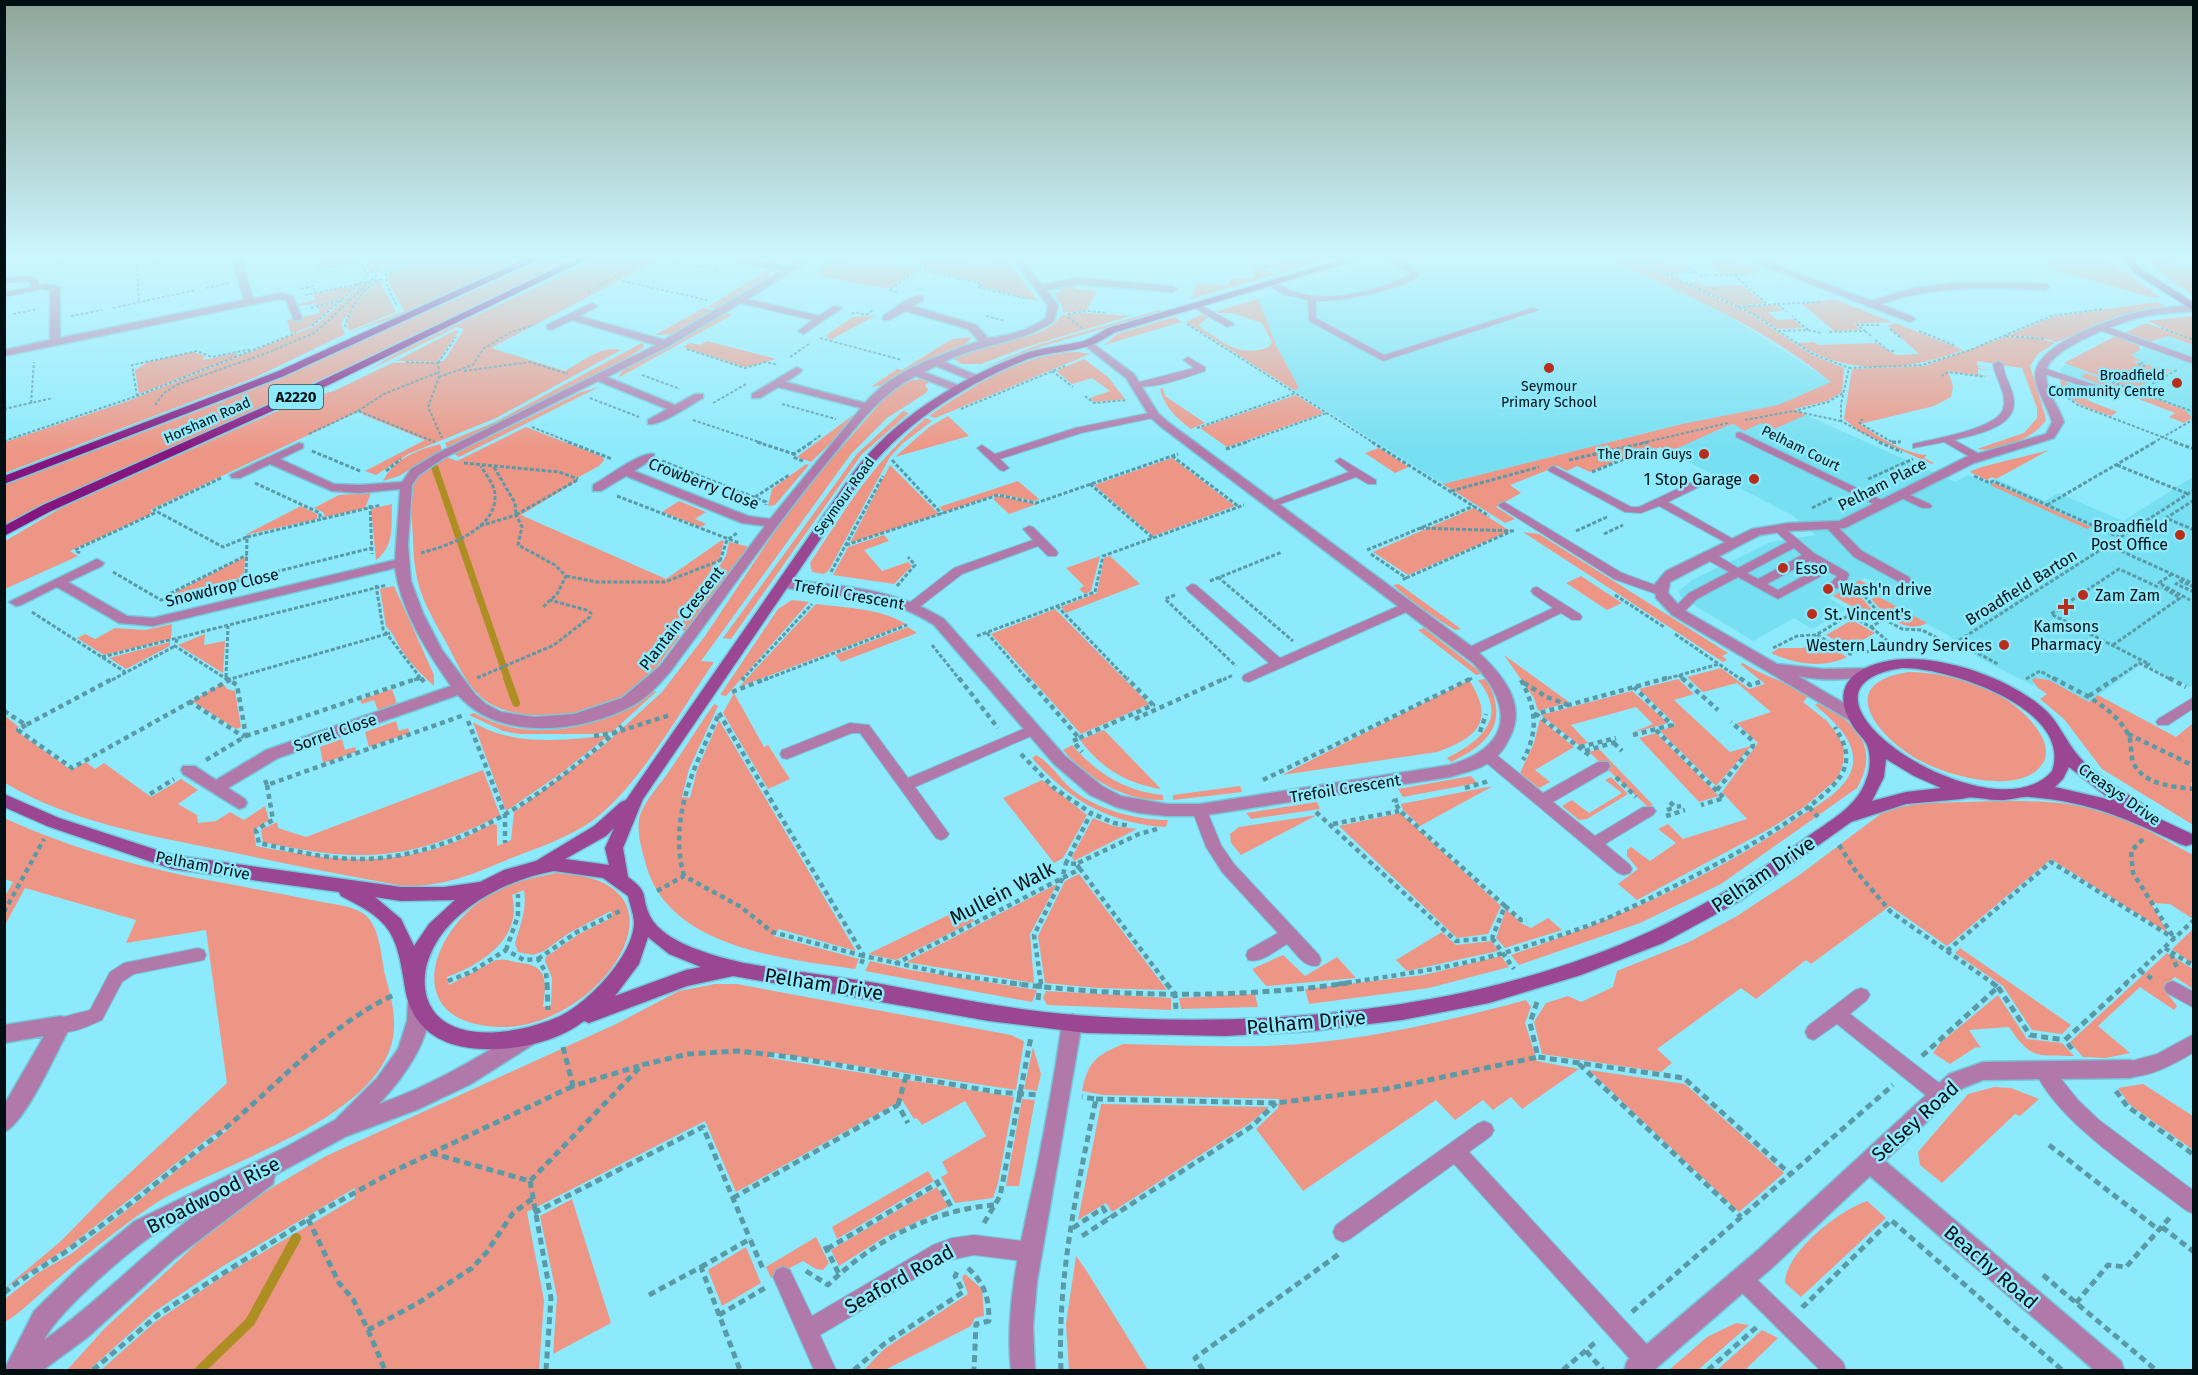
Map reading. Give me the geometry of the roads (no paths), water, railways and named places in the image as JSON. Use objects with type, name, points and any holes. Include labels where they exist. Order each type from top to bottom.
[{"type":"main road","name":"Horsham Road","points":[[4,480],[280,374],[395,322]]},
{"type":"main road","name":"Horsham Road","points":[[4,532],[48,508],[319,386],[452,322]]},
{"type":"street","points":[[55,322],[55,342]]},
{"type":"street","points":[[4,353],[151,322]]},
{"type":"street","points":[[551,327],[561,322]]},
{"type":"street","points":[[589,322],[665,344]]},
{"type":"street","points":[[270,459],[332,487],[378,483],[406,485],[415,472],[440,456],[599,378],[703,322]]},
{"type":"street","points":[[803,331],[816,322]]},
{"type":"street","points":[[956,322],[972,327],[981,334],[985,342]]},
{"type":"street","name":"Plantain Crescent","points":[[406,485],[402,560],[404,581],[424,626],[458,687],[482,708],[508,719],[535,722],[590,715],[626,702],[641,693],[665,669],[772,523],[885,389],[914,367],[936,362],[985,342],[1035,330],[1046,322]]},
{"type":"street","name":"Seymour Road","points":[[620,876],[614,848],[636,797],[871,457],[901,428],[977,379],[1040,352],[1090,342],[1103,334],[1141,322]]},
{"type":"street","points":[[2041,370],[2053,352],[2117,322]]},
{"type":"street","points":[[1090,342],[1123,369],[1137,384],[1155,415],[1407,607],[1470,652],[1494,675],[1503,691],[1510,720],[1499,746],[1488,756]]},
{"type":"street","points":[[936,362],[977,379]]},
{"type":"street","points":[[914,367],[959,389]]},
{"type":"street","points":[[756,396],[797,370]]},
{"type":"street","name":"Pelham Place","points":[[1659,591],[1665,578],[1757,532],[1778,528],[1831,526],[1852,520],[1978,458],[2022,448],[2050,436],[2058,422],[2041,370]]},
{"type":"street","points":[[599,378],[676,409]]},
{"type":"street","points":[[777,383],[868,407]]},
{"type":"street","points":[[652,422],[699,396]]},
{"type":"street","points":[[236,475],[299,446]]},
{"type":"street","points":[[597,488],[650,456]]},
{"type":"street","name":"Crowberry Close","points":[[625,471],[753,521],[772,523]]},
{"type":"street","name":"Snowdrop Close","points":[[58,582],[123,620],[153,622],[402,560]]},
{"type":"street","points":[[16,602],[97,563]]},
{"type":"street","name":"Trefoil Crescent","points":[[784,583],[877,597],[913,606],[939,622],[1074,776],[1111,799],[1162,812],[1200,810],[1450,771],[1488,756]]},
{"type":"street","points":[[1659,591],[1661,598],[1677,612],[1762,658],[1854,716],[1875,742],[1899,761],[1936,779],[1965,788],[2006,793],[2040,788],[2057,776],[2063,761],[2059,743]]},
{"type":"street","points":[[1762,658],[1826,675],[1867,671]]},
{"type":"street","name":"Creasys Drive","points":[[1867,671],[1894,664],[1917,663],[1952,670],[2004,690],[2032,709],[2049,727],[2068,756],[2095,780],[2190,841]]},
{"type":"street","points":[[1854,716],[1850,692],[1854,682],[1867,671]]},
{"type":"street","name":"Sorrel Close","points":[[217,787],[272,754],[439,696],[458,687]]},
{"type":"street","name":"Pelham Drive","points":[[644,922],[681,951],[734,970],[1035,1019],[1177,1028],[1292,1026],[1360,1020],[1436,1006],[1525,984],[1593,962],[1653,938],[1703,913],[1766,875],[1833,826],[1870,794],[1876,783],[1880,758],[1875,742]]},
{"type":"street","points":[[189,770],[239,803]]},
{"type":"street","name":"Creasys Drive","points":[[2006,793],[2072,795],[2108,805],[2190,841]]},
{"type":"street","name":"Pelham Drive","points":[[1833,826],[1878,804],[1916,794],[2006,793]]},
{"type":"street","name":"Seymour Road","points":[[535,867],[600,831],[636,797]]},
{"type":"street","name":"Pelham Drive","points":[[4,800],[53,822],[172,862],[339,887],[429,895],[486,888]]},
{"type":"street","points":[[574,864],[620,876],[637,899],[644,922],[633,960],[615,986],[596,1004],[556,1026],[527,1038],[503,1042],[463,1039],[433,1024],[410,993],[421,955],[430,936],[452,911],[486,888],[507,877],[535,867],[574,864]]},
{"type":"street","name":"Pelham Drive","points":[[339,887],[376,905],[396,925],[405,941],[410,993]]},
{"type":"street","name":"Pelham Drive","points":[[556,1026],[661,986],[708,972],[734,970]]},
{"type":"street","name":"Broadwood Rise","points":[[340,1128],[381,1089],[399,1066],[414,1040],[419,1023],[410,993]]},
{"type":"street","points":[[1023,1371],[1020,1343],[1022,1304],[1062,1095],[1072,1023]]},
{"type":"street","points":[[4,1034],[61,1025]]},
{"type":"street","points":[[4,1122],[18,1104],[61,1025]]},
{"type":"street","name":"Broadwood Rise","points":[[15,1371],[42,1319],[86,1276],[143,1229],[294,1154],[340,1128],[411,1102],[493,1061],[527,1038]]},
{"type":"street","name":"Selsey Road","points":[[1641,1366],[1743,1278],[1956,1081],[1976,1072],[2130,1069]]},
{"type":"street","name":"Broadwood Rise","points":[[23,1371],[80,1329],[166,1251],[294,1154]]},
{"type":"street","name":"Beachy Road","points":[[1870,1162],[2112,1371]]},
{"type":"lane","points":[[1225,322],[1230,325]]},
{"type":"lane","points":[[1318,322],[1383,358],[1496,322]]},
{"type":"lane","points":[[2102,328],[2193,361]]},
{"type":"lane","points":[[1188,360],[1213,376]]},
{"type":"lane","points":[[1917,446],[1986,428],[2007,412],[2010,403],[1998,364]]},
{"type":"lane","points":[[1137,384],[1162,381],[1202,369]]},
{"type":"lane","points":[[2041,370],[2054,372],[2097,387]]},
{"type":"lane","points":[[993,458],[1079,430],[1155,415]]},
{"type":"lane","name":"Pelham Court","points":[[1740,435],[1882,504]]},
{"type":"lane","points":[[1945,439],[1978,458]]},
{"type":"lane","points":[[982,448],[1004,468]]},
{"type":"lane","points":[[1340,461],[1372,482]]},
{"type":"lane","points":[[1551,467],[1624,509],[1641,510],[1707,478]]},
{"type":"lane","points":[[1271,504],[1357,472]]},
{"type":"lane","points":[[1901,494],[1926,506]]},
{"type":"lane","points":[[1658,501],[1734,543]]},
{"type":"lane","points":[[1504,505],[1618,576],[1659,591]]},
{"type":"lane","points":[[1831,526],[1858,554],[1905,580]]},
{"type":"lane","points":[[1778,528],[1810,556],[1843,575],[1841,581],[1835,585]]},
{"type":"lane","points":[[1029,529],[1052,553]]},
{"type":"lane","name":"Trefoil Crescent","points":[[913,606],[958,571],[1040,541]]},
{"type":"lane","points":[[1677,612],[1694,596],[1795,543]]},
{"type":"lane","points":[[1708,555],[1790,601]]},
{"type":"lane","points":[[1758,584],[1810,556]]},
{"type":"lane","points":[[1778,595],[1829,567]]},
{"type":"lane","points":[[1192,588],[1278,664]]},
{"type":"lane","points":[[1537,591],[1576,617]]},
{"type":"lane","points":[[1245,674],[1278,664],[1407,607]]},
{"type":"lane","points":[[1470,652],[1562,608]]},
{"type":"lane","points":[[2163,722],[2193,701]]},
{"type":"lane","points":[[787,754],[850,728],[864,728],[941,834]]},
{"type":"lane","points":[[905,785],[1033,730]]},
{"type":"lane","points":[[1488,756],[1505,773],[1624,869]]},
{"type":"lane","points":[[1542,801],[1603,766]]},
{"type":"lane","points":[[1200,810],[1220,857],[1288,935],[1313,960]]},
{"type":"lane","points":[[1594,843],[1648,811]]},
{"type":"lane","points":[[1254,955],[1288,935]]},
{"type":"lane","points":[[61,1025],[79,1022],[96,1015],[116,977],[130,968],[198,955]]},
{"type":"lane","points":[[2173,988],[2193,1001]]},
{"type":"lane","points":[[1814,1032],[1861,994]]},
{"type":"lane","points":[[1836,1014],[1940,1095]]},
{"type":"lane","points":[[2130,1069],[2156,1065],[2178,1054],[2193,1042]]},
{"type":"lane","points":[[2044,1071],[2071,1106],[2092,1126],[2190,1201]]},
{"type":"lane","points":[[1343,1232],[1484,1130]]},
{"type":"lane","points":[[1455,1151],[1614,1326],[1641,1366]]},
{"type":"lane","name":"Seaford Road","points":[[807,1331],[940,1252],[973,1243],[1031,1252]]},
{"type":"lane","points":[[1743,1278],[1835,1371]]},
{"type":"lane","points":[[776,1281],[807,1331],[825,1371]]},
{"type":"waterway","points":[[435,468],[508,680]]},
{"type":"waterway","points":[[507,678],[516,703]]},
{"type":"waterway","points":[[200,1370],[250,1322],[296,1238]]},
{"type":"place","name":"Seymour Primary School","points":[[1549,368]]},
{"type":"place","name":"Broadfield Community Centre","points":[[2177,383]]},
{"type":"place","name":"The Drain Guys","points":[[1704,454]]},
{"type":"place","name":"1 Stop Garage","points":[[1754,479]]},
{"type":"place","name":"Broadfield Post Office","points":[[2180,535]]},
{"type":"place","name":"Esso","points":[[1783,568]]},
{"type":"place","name":"Wash'n drive","points":[[1828,589]]},
{"type":"place","name":"Zam Zam","points":[[2083,595]]},
{"type":"place","name":"Kamsons Pharmacy","points":[[2066,607]]},
{"type":"place","name":"St. Vincent's","points":[[1812,614]]},
{"type":"place","name":"Western Laundry Services","points":[[2004,645]]}]
